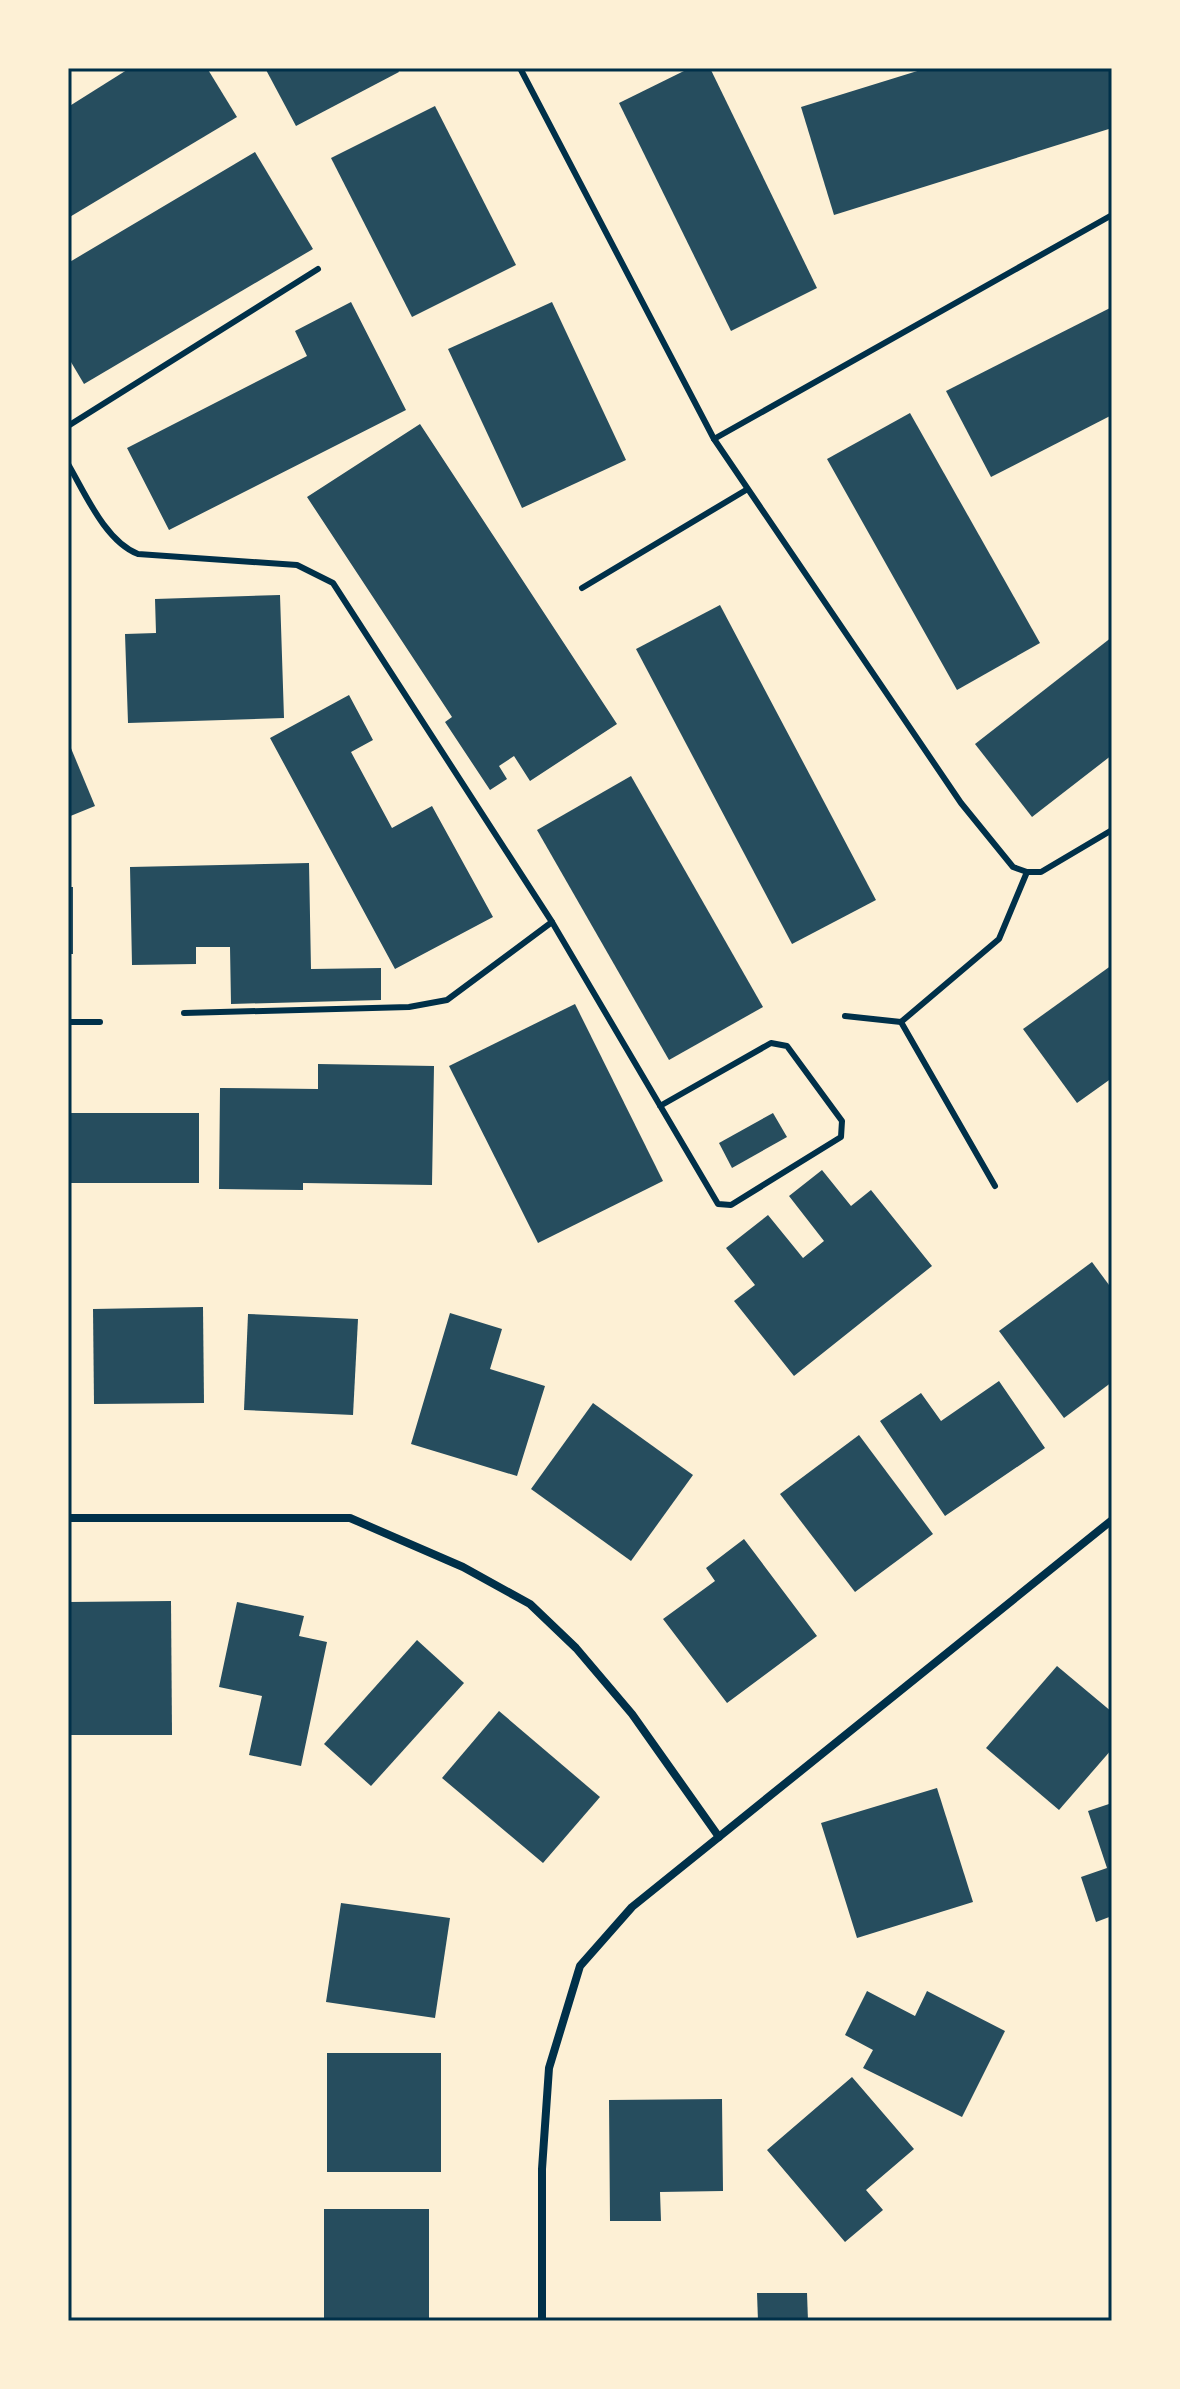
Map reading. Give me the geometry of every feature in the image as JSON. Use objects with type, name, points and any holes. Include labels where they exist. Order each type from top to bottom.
[{"type":"street","points":[[68,1518],[350,1518],[463,1567],[530,1604],[576,1648],[632,1714],[719,1837]]},
{"type":"street","points":[[542,2321],[542,2169],[549,2068],[580,1966],[632,1907],[1112,1520]]},
{"type":"lane","points":[[520,68],[714,439],[961,803],[1013,867],[1027,872],[1041,872],[1112,830]]},
{"type":"lane","points":[[714,439],[1112,215]]},
{"type":"lane","points":[[68,426],[318,269]]},
{"type":"lane","points":[[68,464],[94,509],[126,549],[138,554],[297,565],[333,583],[552,922],[660,1106],[718,1204],[731,1205],[841,1137],[842,1121],[787,1046],[771,1043],[660,1106]]},
{"type":"lane","points":[[582,588],[746,490]]},
{"type":"lane","points":[[845,1016],[901,1022],[999,939],[1027,872]]},
{"type":"lane","points":[[184,1013],[409,1007],[447,1000],[552,922]]},
{"type":"lane","points":[[68,1022],[100,1022]]},
{"type":"lane","points":[[901,1022],[995,1186]]},
{"type":"building","points":[[130,68],[207,68],[237,117],[68,218],[68,107]]},
{"type":"building","points":[[265,68],[397,68],[399,72],[296,126]]},
{"type":"building","points":[[690,68],[710,68],[817,288],[731,331],[619,103]]},
{"type":"building","points":[[927,68],[1112,68],[1112,128],[834,215],[801,107]]},
{"type":"building","points":[[435,106],[516,265],[412,317],[331,158]]},
{"type":"building","points":[[255,152],[313,249],[84,384],[68,357],[68,263]]},
{"type":"building","points":[[351,302],[406,410],[169,530],[127,448],[307,356],[295,331]]},
{"type":"building","points":[[552,302],[626,460],[522,508],[448,349]]},
{"type":"building","points":[[1112,307],[1112,415],[991,477],[946,391]]},
{"type":"building","points":[[910,413],[1040,643],[957,690],[827,459]]},
{"type":"building","points":[[420,424],[617,724],[530,781],[514,756],[499,766],[507,779],[490,790],[445,722],[452,717],[307,497]]},
{"type":"building","points":[[280,595],[284,718],[128,723],[125,634],[156,633],[155,599]]},
{"type":"building","points":[[720,605],[876,900],[792,944],[636,649]]},
{"type":"building","points":[[1112,637],[1112,755],[1032,817],[975,744]]},
{"type":"building","points":[[349,695],[373,740],[351,752],[392,828],[432,806],[493,917],[395,969],[270,738]]},
{"type":"building","points":[[68,741],[95,806],[68,817]]},
{"type":"building","points":[[631,776],[763,1007],[669,1060],[537,830]]},
{"type":"building","points":[[309,863],[311,969],[381,968],[381,1000],[231,1004],[230,947],[196,947],[196,964],[132,965],[130,867]]},
{"type":"building","points":[[68,887],[73,887],[73,954],[68,954]]},
{"type":"building","points":[[1112,965],[1112,1078],[1077,1103],[1023,1029]]},
{"type":"building","points":[[575,1004],[663,1181],[538,1243],[449,1066]]},
{"type":"building","points":[[318,1064],[434,1066],[432,1185],[303,1183],[303,1190],[219,1189],[220,1088],[318,1089]]},
{"type":"building","points":[[68,1113],[199,1113],[199,1183],[68,1183]]},
{"type":"building","points":[[773,1113],[787,1137],[732,1168],[719,1143]]},
{"type":"building","points":[[822,1170],[851,1206],[871,1190],[932,1266],[794,1376],[734,1301],[755,1285],[726,1248],[768,1215],[803,1258],[824,1241],[789,1196]]},
{"type":"building","points":[[1092,1262],[1112,1289],[1112,1382],[1064,1418],[999,1331]]},
{"type":"building","points":[[203,1307],[204,1403],[94,1404],[93,1309]]},
{"type":"building","points":[[450,1313],[502,1329],[490,1369],[545,1386],[517,1476],[411,1444]]},
{"type":"building","points":[[248,1314],[358,1319],[353,1415],[244,1410]]},
{"type":"building","points":[[999,1381],[1045,1448],[945,1516],[880,1421],[921,1393],[941,1421]]},
{"type":"building","points":[[593,1403],[693,1475],[631,1561],[531,1489]]},
{"type":"building","points":[[859,1435],[933,1534],[855,1592],[780,1494]]},
{"type":"building","points":[[744,1539],[817,1636],[727,1703],[663,1619],[715,1581],[706,1568]]},
{"type":"building","points":[[171,1601],[172,1735],[68,1735],[68,1602]]},
{"type":"building","points":[[237,1602],[304,1616],[299,1636],[327,1642],[301,1766],[249,1755],[262,1696],[219,1687]]},
{"type":"building","points":[[417,1640],[464,1683],[371,1786],[324,1744]]},
{"type":"building","points":[[1057,1666],[1112,1712],[1112,1749],[1059,1810],[986,1748]]},
{"type":"building","points":[[499,1711],[600,1797],[543,1863],[442,1778]]},
{"type":"building","points":[[937,1788],[973,1902],[857,1938],[821,1823]]},
{"type":"building","points":[[1112,1803],[1112,1916],[1096,1922],[1081,1877],[1107,1868],[1088,1811]]},
{"type":"building","points":[[341,1903],[450,1918],[435,2018],[326,2002]]},
{"type":"building","points":[[867,1991],[915,2016],[927,1991],[1005,2031],[962,2117],[863,2068],[873,2050],[845,2035]]},
{"type":"building","points":[[327,2053],[441,2053],[441,2172],[327,2172]]},
{"type":"building","points":[[852,2077],[914,2149],[866,2190],[883,2210],[845,2242],[767,2150]]},
{"type":"building","points":[[722,2099],[723,2191],[660,2192],[661,2221],[610,2221],[609,2100]]},
{"type":"building","points":[[324,2209],[429,2209],[429,2321],[324,2321]]},
{"type":"building","points":[[757,2293],[807,2293],[808,2321],[758,2321]]}]
